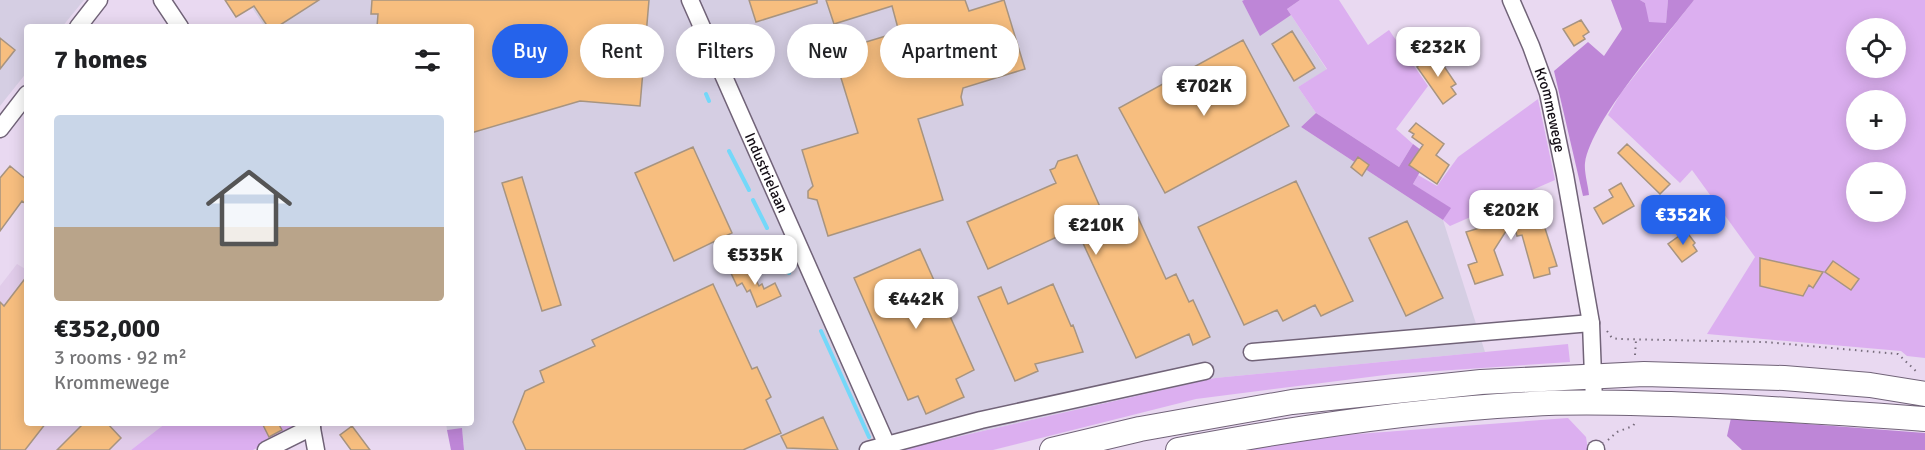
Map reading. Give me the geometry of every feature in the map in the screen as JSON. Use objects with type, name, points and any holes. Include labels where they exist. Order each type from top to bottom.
[{"type":"highway","points":[[1052,450],[1170,423],[1331,397],[1481,382],[1635,373],[1784,378],[1870,385],[1925,394]]},
{"type":"highway","points":[[1178,450],[1256,436],[1414,414],[1531,404],[1594,402],[1782,408],[1925,419]]},
{"type":"street","points":[[80,24],[99,0]]},
{"type":"street","points":[[162,0],[178,24]]},
{"type":"street","name":"Industrielaan","points":[[690,0],[886,443]]},
{"type":"street","name":"Krommewege","points":[[1511,0],[1548,93],[1565,175],[1591,323],[1594,402]]},
{"type":"street","points":[[0,129],[24,98]]},
{"type":"street","points":[[1252,352],[1591,323]]},
{"type":"street","points":[[868,450],[886,443],[1204,371]]},
{"type":"street","points":[[266,450],[310,426]]},
{"type":"street","points":[[312,426],[316,450]]},
{"type":"path","points":[[1635,360],[1636,340],[1765,342],[1898,354],[1913,370],[1925,376]]},
{"type":"path","points":[[1596,449],[1617,432],[1633,426],[1636,417]]},
{"type":"shaded area","points":[[0,0],[84,0],[64,24],[24,24],[24,76],[0,106]]},
{"type":"shaded area","points":[[247,0],[1244,0],[1242,1],[1260,35],[1291,15],[1327,70],[1298,87],[1316,113],[1301,127],[1443,220],[1485,352],[1215,378],[900,450],[464,450],[462,429],[447,430],[446,426],[474,426],[474,24],[263,24]]},
{"type":"shaded area","points":[[1300,0],[1339,0],[1368,45],[1389,30],[1428,86],[1396,129],[1413,144],[1399,167],[1316,113],[1298,87],[1327,69],[1287,9]]},
{"type":"shaded area","points":[[1300,0],[1287,9],[1291,15],[1260,36],[1242,1]]},
{"type":"shaded area","points":[[1611,0],[1640,0],[1645,3],[1649,22],[1666,23],[1668,0],[1694,0],[1631,79],[1601,124],[1585,163],[1589,195],[1583,196],[1554,71],[1588,42],[1604,56],[1622,29]]},
{"type":"shaded area","points":[[1640,0],[1668,0],[1666,23],[1648,23],[1645,3]]},
{"type":"shaded area","points":[[1694,0],[1925,0],[1925,358],[1907,356],[1901,351],[1707,334],[1755,257],[1692,170],[1680,183],[1608,115],[1621,93]]},
{"type":"shaded area","points":[[1538,99],[1555,180],[1450,226],[1443,220],[1450,208],[1413,184],[1418,175],[1437,186],[1458,157]]},
{"type":"shaded area","points":[[1316,113],[1399,167],[1413,144],[1429,156],[1413,184],[1451,208],[1443,220],[1301,127]]},
{"type":"shaded area","points":[[17,264],[24,268],[24,426],[162,426],[131,450],[0,450],[0,286]]},
{"type":"shaded area","points":[[1568,344],[1570,362],[1393,374],[1196,399],[993,450],[900,450],[1215,378]]},
{"type":"shaded area","points":[[1568,418],[1586,437],[1588,450],[1240,450],[1318,437]]},
{"type":"shaded area","points":[[1731,418],[1925,433],[1925,450],[1742,450],[1727,436]]},
{"type":"shaded area","points":[[162,426],[300,427],[253,450],[131,450]]},
{"type":"shaded area","points":[[462,428],[464,450],[451,450],[447,430]]},
{"type":"building","points":[[225,0],[319,0],[282,24],[266,24],[254,6],[236,17]]},
{"type":"building","points":[[372,0],[649,0],[647,24],[580,24],[580,78],[642,78],[640,106],[580,101],[474,132],[474,24],[377,24],[378,14],[371,14]]},
{"type":"building","points":[[749,0],[817,0],[817,3],[756,22]]},
{"type":"building","points":[[826,0],[965,0],[969,11],[1004,0],[1011,24],[897,24],[892,6],[834,24]]},
{"type":"building","points":[[1581,20],[1589,32],[1583,36],[1585,39],[1574,46],[1563,29]]},
{"type":"building","points":[[1292,31],[1315,68],[1294,81],[1272,44]]},
{"type":"building","points":[[0,38],[15,50],[0,69]]},
{"type":"building","points":[[880,38],[880,78],[996,78],[963,88],[961,97],[963,105],[918,119],[943,200],[828,236],[817,200],[808,198],[808,191],[813,186],[802,150],[858,133],[841,78],[868,78],[868,41]]},
{"type":"building","points":[[1243,40],[1289,126],[1165,193],[1119,108]]},
{"type":"building","points":[[1019,49],[1025,69],[1019,71]]},
{"type":"building","points":[[1435,53],[1456,84],[1451,87],[1456,94],[1443,104],[1417,67]]},
{"type":"building","points":[[1416,123],[1444,144],[1436,155],[1449,165],[1437,184],[1409,165],[1423,145],[1412,137],[1414,134],[1409,131]]},
{"type":"building","points":[[1627,144],[1670,184],[1660,194],[1618,153]]},
{"type":"building","points":[[693,147],[732,233],[674,261],[635,173]]},
{"type":"building","points":[[1077,155],[1108,225],[1136,213],[1166,279],[1176,274],[1189,302],[1193,300],[1210,337],[1193,345],[1189,334],[1136,358],[1076,228],[988,269],[967,222],[1056,183],[1050,170],[1055,168],[1058,161]]},
{"type":"building","points":[[1358,157],[1369,165],[1362,176],[1351,167]]},
{"type":"building","points":[[10,166],[24,178],[24,203],[22,201],[0,231],[0,178]]},
{"type":"building","points":[[522,177],[561,305],[542,311],[502,183]]},
{"type":"building","points":[[1296,181],[1353,301],[1321,316],[1315,305],[1283,321],[1277,310],[1244,325],[1198,227]]},
{"type":"building","points":[[1621,183],[1634,206],[1603,224],[1594,208],[1613,197],[1609,190]]},
{"type":"building","points":[[1536,200],[1557,266],[1549,268],[1550,274],[1534,278],[1522,235],[1517,236],[1513,220],[1494,250],[1503,275],[1475,284],[1468,265],[1477,262],[1466,232],[1486,226],[1480,213],[1490,209],[1492,213]]},
{"type":"building","points":[[1407,221],[1443,298],[1406,316],[1369,238]]},
{"type":"building","points":[[1686,231],[1695,243],[1693,245],[1697,251],[1682,262],[1668,244]]},
{"type":"building","points":[[920,249],[974,370],[956,379],[964,397],[926,414],[918,396],[908,400],[854,278]]},
{"type":"building","points":[[1760,258],[1823,272],[1813,288],[1809,285],[1803,296],[1760,286]]},
{"type":"building","points":[[1833,261],[1859,279],[1851,290],[1825,272]]},
{"type":"building","points":[[747,263],[759,286],[762,284],[764,289],[775,283],[781,296],[757,307],[750,290],[747,292],[742,283],[737,286],[730,271]]},
{"type":"building","points":[[24,280],[24,426],[44,426],[25,450],[0,450],[0,302],[4,306]]},
{"type":"building","points":[[713,284],[752,369],[757,367],[771,397],[766,400],[781,433],[743,450],[526,450],[513,422],[525,391],[544,382],[540,371],[595,346],[592,340]]},
{"type":"building","points":[[1053,284],[1083,352],[1035,364],[1038,371],[1015,381],[978,297],[1001,287],[1008,304]]},
{"type":"building","points":[[823,417],[838,450],[787,448],[781,436]]},
{"type":"building","points":[[81,426],[110,426],[121,438],[109,450],[57,450]]},
{"type":"building","points":[[264,426],[280,426],[282,430],[269,437]]},
{"type":"building","points":[[352,426],[370,450],[351,450],[340,435]]},
{"type":"waterway","points":[[706,94],[709,101]]},
{"type":"waterway","points":[[729,151],[749,190]]},
{"type":"waterway","points":[[753,200],[767,228]]},
{"type":"waterway","points":[[780,255],[789,273]]},
{"type":"waterway","points":[[821,331],[869,437]]}]
